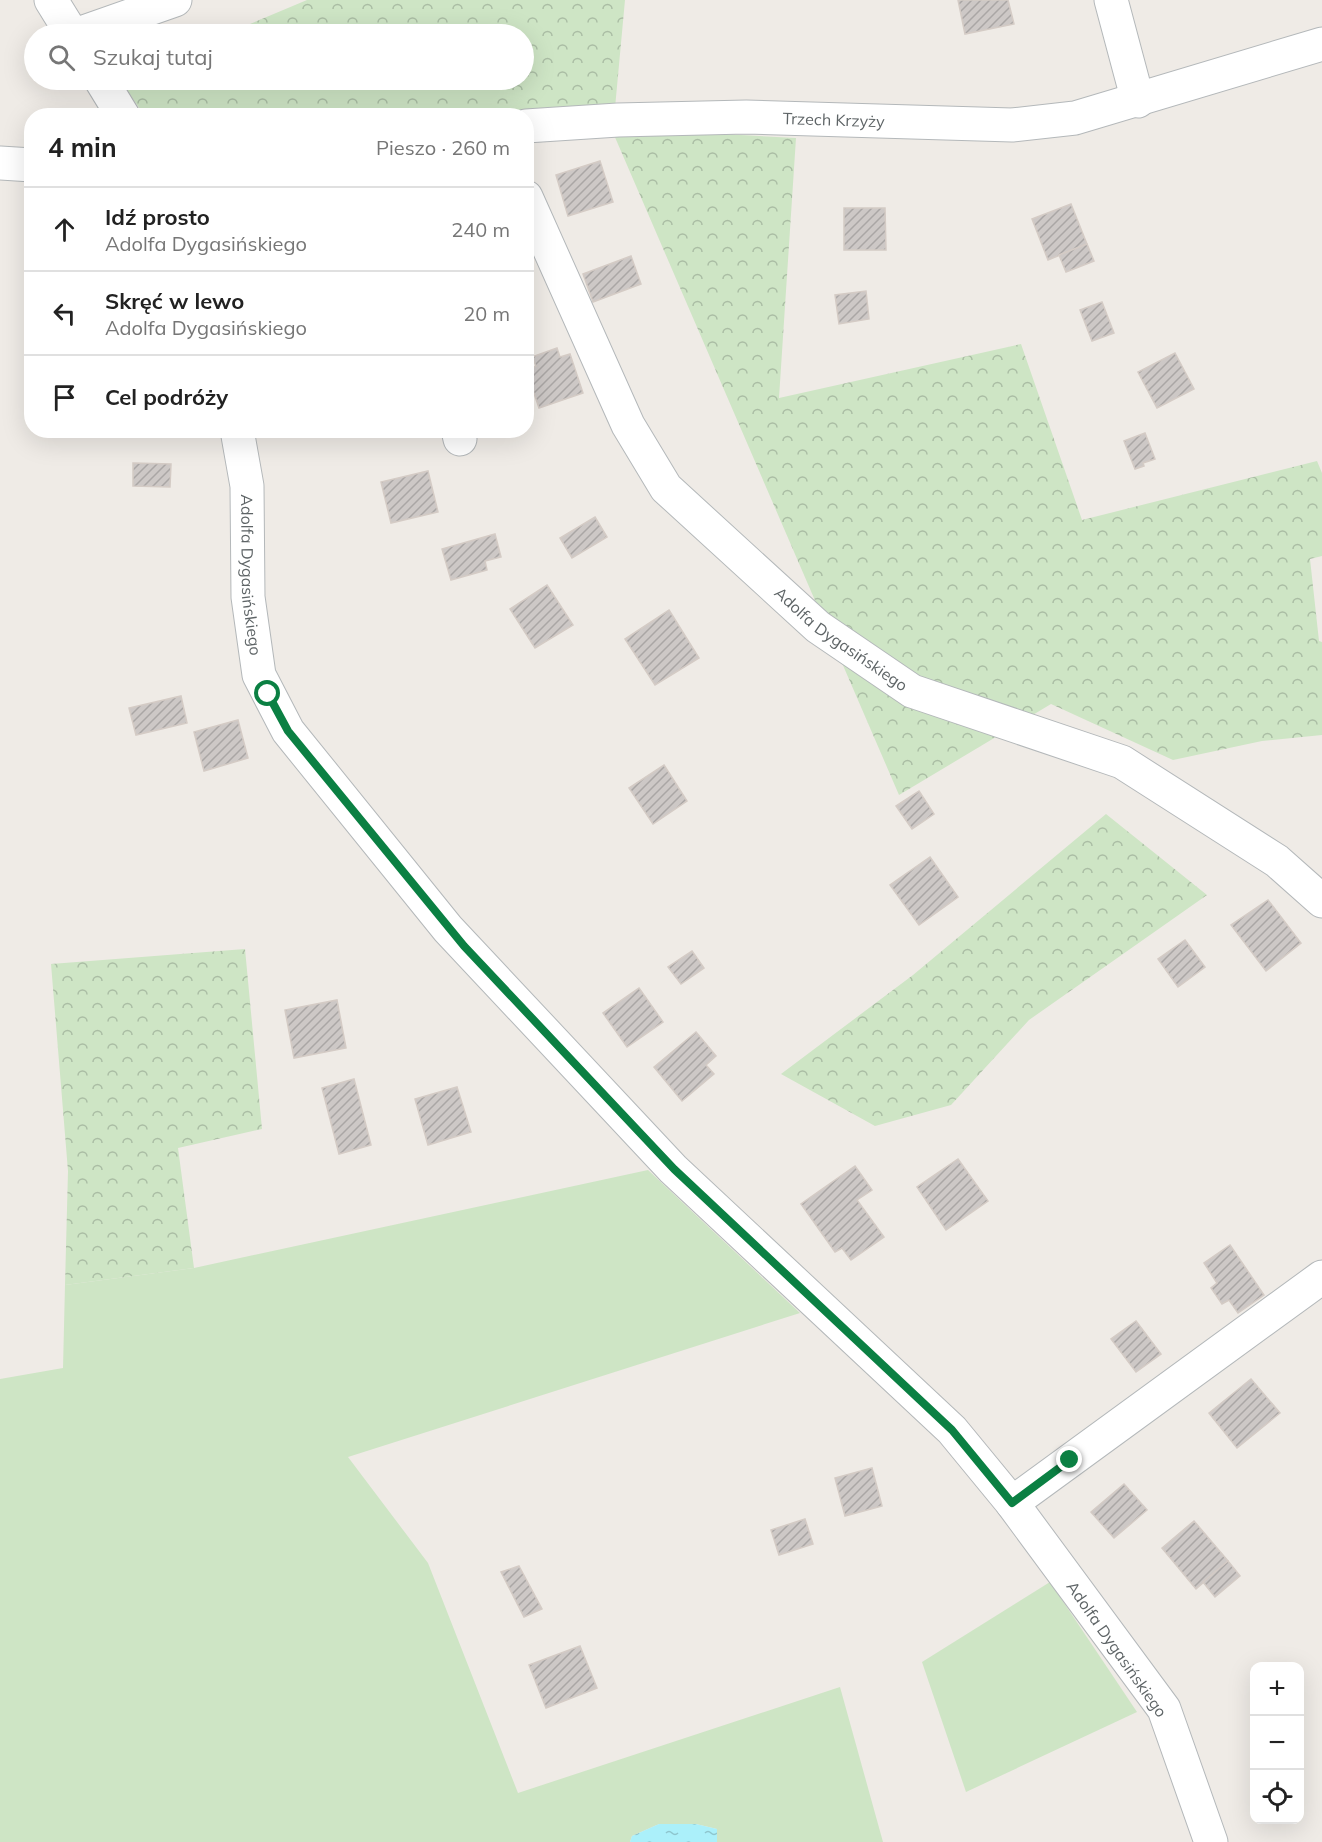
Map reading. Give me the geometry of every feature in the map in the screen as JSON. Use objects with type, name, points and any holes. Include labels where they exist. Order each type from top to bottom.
[{"type":"street","points":[[51,0],[66,24]]},
{"type":"street","points":[[107,24],[175,0]]},
{"type":"street","points":[[1111,0],[1138,101]]},
{"type":"street","name":"Trzech Krzyży","points":[[534,125],[710,117],[1012,125],[1075,118],[1322,44]]},
{"type":"street","points":[[106,90],[118,108]]},
{"type":"street","points":[[0,163],[24,164]]},
{"type":"street","name":"Adolfa Dygasińskiego","points":[[534,215],[628,426],[666,488],[818,627],[912,691],[1122,762],[1277,861],[1322,901]]},
{"type":"street","name":"Adolfa Dygasińskiego","points":[[238,438],[247,486],[248,597],[259,675],[288,731],[464,946],[674,1169],[952,1430],[1012,1503],[1164,1709],[1211,1842]]},
{"type":"street","points":[[1012,1503],[1322,1277]]},
{"type":"green space","points":[[307,0],[625,0],[615,108],[534,115],[534,108],[139,108],[127,90],[534,90],[534,24],[250,24]]},
{"type":"green space","points":[[611,128],[796,138],[779,398],[1021,344],[1082,520],[1317,461],[1322,473],[1322,556],[1310,559],[1319,641],[1322,642],[1322,735],[1262,741],[1173,760],[1051,704],[899,795]]},
{"type":"green space","points":[[1106,814],[1207,895],[1029,1020],[951,1105],[875,1126],[781,1074],[913,975]]},
{"type":"green space","points":[[245,949],[262,1129],[178,1148],[194,1268],[65,1285],[68,1171],[51,964]]},
{"type":"green space","points":[[648,1170],[800,1313],[348,1457],[428,1563],[518,1793],[840,1687],[883,1842],[717,1842],[717,1829],[696,1824],[659,1824],[632,1836],[630,1842],[0,1842],[0,1379],[63,1368],[65,1285],[194,1268]]},
{"type":"green space","points":[[1050,1582],[1137,1712],[966,1792],[922,1662]]},
{"type":"water","points":[[659,1824],[696,1824],[717,1829],[717,1842],[630,1842],[632,1836]]},
{"type":"building","points":[[958,0],[1008,0],[1014,24],[965,34]]},
{"type":"building","points":[[600,161],[613,202],[568,216],[556,175]]},
{"type":"building","points":[[1071,204],[1087,244],[1048,260],[1032,219]]},
{"type":"building","points":[[844,208],[885,208],[886,250],[844,250]]},
{"type":"building","points":[[1087,244],[1094,261],[1066,272],[1059,255]]},
{"type":"building","points":[[631,256],[641,284],[593,302],[583,274]]},
{"type":"building","points":[[866,291],[869,319],[839,324],[835,295]]},
{"type":"building","points":[[1102,302],[1114,333],[1092,341],[1080,310]]},
{"type":"building","points":[[557,348],[560,357],[570,354],[583,393],[539,408],[534,393],[534,367],[536,366],[534,356]]},
{"type":"building","points":[[1175,353],[1194,389],[1157,408],[1138,372]]},
{"type":"building","points":[[1145,433],[1155,459],[1135,469],[1124,441]]},
{"type":"building","points":[[133,463],[171,464],[170,487],[133,486]]},
{"type":"building","points":[[428,471],[438,512],[391,523],[381,482]]},
{"type":"building","points":[[595,517],[607,537],[572,558],[560,538]]},
{"type":"building","points":[[495,534],[501,557],[485,561],[487,570],[451,580],[442,549]]},
{"type":"building","points":[[547,585],[573,625],[535,648],[510,609]]},
{"type":"building","points":[[669,610],[699,658],[655,685],[625,639]]},
{"type":"building","points":[[181,696],[187,723],[136,735],[129,708]]},
{"type":"building","points":[[238,720],[248,758],[204,771],[194,732]]},
{"type":"building","points":[[664,765],[687,801],[653,824],[629,788]]},
{"type":"building","points":[[919,791],[934,814],[912,829],[896,806]]},
{"type":"building","points":[[930,857],[958,897],[919,925],[890,885]]},
{"type":"building","points":[[1268,900],[1301,943],[1266,971],[1231,925]]},
{"type":"building","points":[[1185,940],[1205,967],[1178,987],[1158,959]]},
{"type":"building","points":[[692,951],[704,968],[681,984],[668,967]]},
{"type":"building","points":[[639,988],[663,1022],[627,1047],[603,1013]]},
{"type":"building","points":[[337,1000],[346,1048],[294,1058],[285,1010]]},
{"type":"building","points":[[696,1032],[716,1056],[706,1065],[714,1074],[682,1101],[654,1067]]},
{"type":"building","points":[[354,1079],[371,1145],[339,1154],[322,1088]]},
{"type":"building","points":[[457,1087],[471,1132],[428,1145],[415,1099]]},
{"type":"building","points":[[958,1159],[988,1201],[946,1230],[917,1187]]},
{"type":"building","points":[[855,1166],[872,1190],[857,1200],[884,1237],[851,1260],[842,1248],[835,1252],[801,1204]]},
{"type":"building","points":[[1230,1245],[1264,1295],[1238,1313],[1229,1300],[1222,1304],[1211,1288],[1217,1283],[1204,1263]]},
{"type":"building","points":[[1136,1321],[1161,1354],[1136,1372],[1111,1339]]},
{"type":"building","points":[[1251,1379],[1280,1413],[1237,1448],[1209,1413]]},
{"type":"building","points":[[872,1468],[882,1506],[845,1516],[835,1478]]},
{"type":"building","points":[[1124,1484],[1147,1510],[1114,1538],[1091,1512]]},
{"type":"building","points":[[805,1519],[813,1544],[779,1555],[771,1530]]},
{"type":"building","points":[[1194,1521],[1228,1561],[1196,1589],[1162,1548]]},
{"type":"building","points":[[1228,1561],[1240,1576],[1215,1597],[1203,1582]]},
{"type":"building","points":[[519,1566],[542,1609],[524,1617],[501,1572]]},
{"type":"building","points":[[580,1646],[597,1688],[546,1708],[529,1665]]},
{"type":"route","points":[[268,694],[288,731],[448,928],[674,1169],[952,1430],[1012,1503],[1070,1460]]}]
